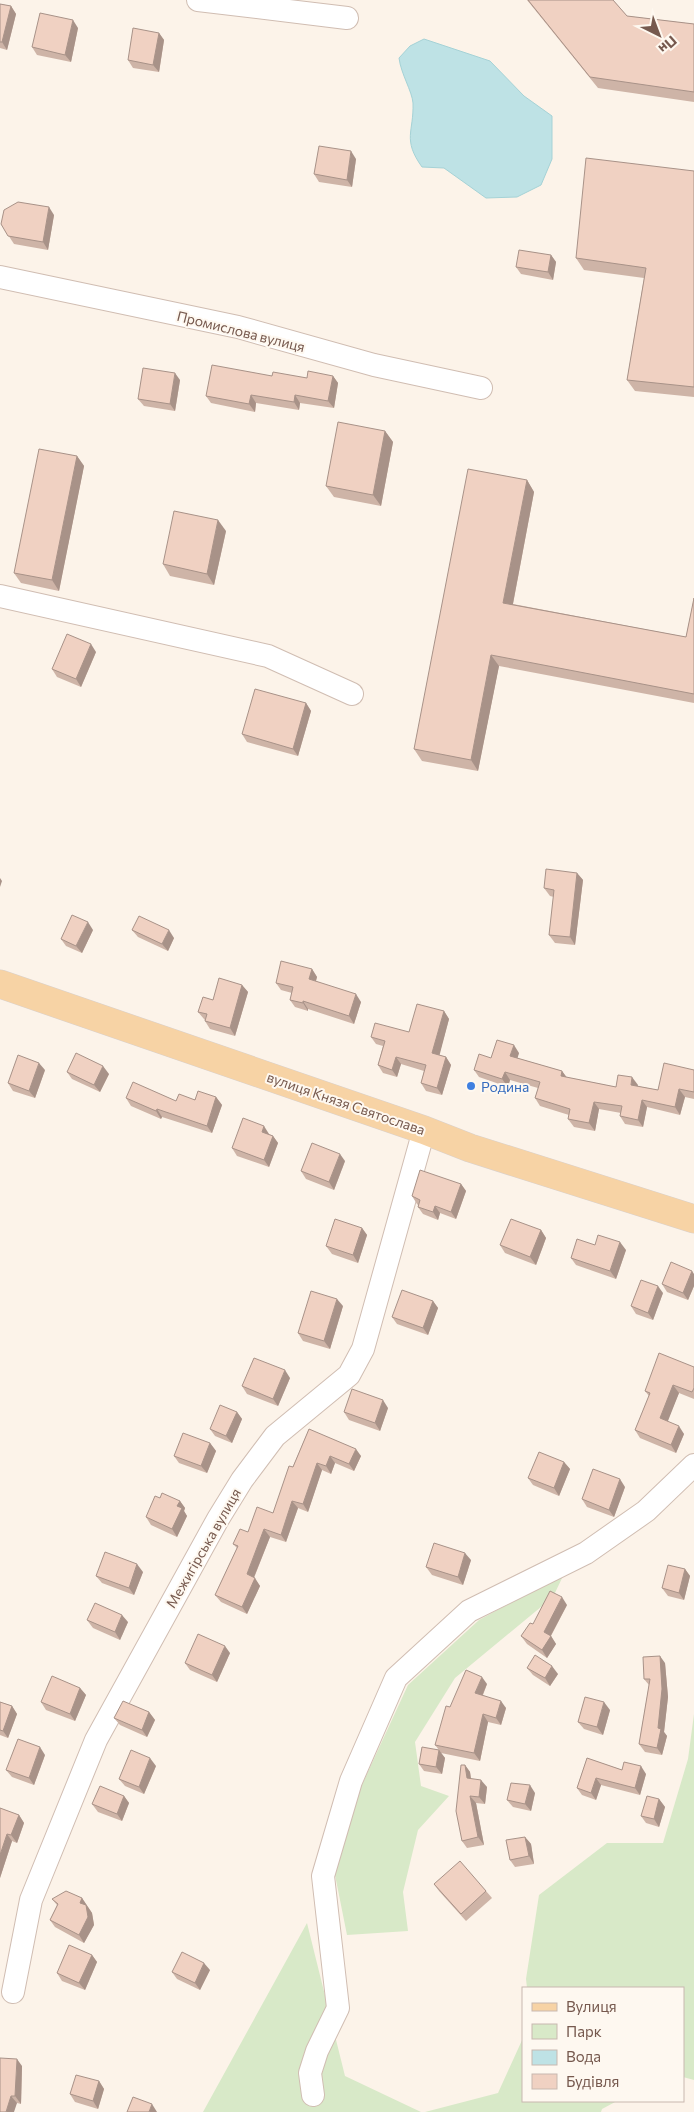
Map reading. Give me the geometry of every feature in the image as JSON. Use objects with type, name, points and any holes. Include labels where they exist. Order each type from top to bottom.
[{"type":"main road","name":"вулиця Князя Святослава","points":[[0,984],[424,1130],[470,1148],[694,1219]]},
{"type":"street","points":[[198,0],[347,18]]},
{"type":"street","name":"Промислова вулиця","points":[[0,277],[238,328],[374,365],[481,388]]},
{"type":"street","points":[[0,596],[268,656],[352,694]]},
{"type":"street","name":"Межигірська вулиця","points":[[13,1992],[31,1900],[96,1740],[218,1519],[242,1480],[275,1436],[349,1375],[363,1349],[424,1130]]},
{"type":"street","points":[[313,2095],[310,2073],[317,2052],[338,2008],[323,1876],[352,1781],[396,1678],[469,1612],[586,1553],[646,1511],[694,1465]]},
{"type":"green space","points":[[564,1574],[553,1597],[455,1678],[415,1742],[421,1786],[449,1796],[418,1830],[403,1892],[408,1931],[347,1935],[334,1870],[360,1789],[408,1685],[479,1620]]},
{"type":"green space","points":[[694,1714],[694,2080],[684,2077],[684,1987],[527,1987],[526,1979],[539,1895],[607,1843],[663,1843],[688,1759]]},
{"type":"green space","points":[[307,1923],[345,2076],[421,2112],[203,2112]]},
{"type":"green space","points":[[522,2040],[522,2102],[615,2102],[602,2109],[601,2112],[425,2112],[498,2093]]},
{"type":"water","points":[[424,39],[490,61],[524,96],[552,116],[552,159],[541,185],[517,197],[486,198],[444,168],[422,167],[412,149],[410,135],[413,103],[399,58],[410,46]]},
{"type":"building","points":[[528,0],[613,0],[627,16],[694,24],[694,92],[590,77]]},
{"type":"building","points":[[0,4],[11,6],[2,42],[0,42]]},
{"type":"building","points":[[40,13],[73,20],[65,55],[32,47]]},
{"type":"building","points":[[133,28],[159,33],[153,65],[128,60]]},
{"type":"building","points":[[319,146],[351,151],[347,180],[314,174]]},
{"type":"building","points":[[586,158],[694,171],[694,387],[627,380],[646,268],[576,258]]},
{"type":"building","points":[[18,202],[49,207],[43,242],[8,236],[1,224],[4,210]]},
{"type":"building","points":[[519,250],[551,255],[548,272],[516,267]]},
{"type":"building","points":[[212,365],[272,376],[273,372],[307,378],[308,371],[333,376],[328,401],[295,395],[294,402],[251,395],[249,404],[206,396]]},
{"type":"building","points":[[143,368],[175,373],[170,404],[138,399]]},
{"type":"building","points":[[338,422],[385,431],[373,495],[326,486]]},
{"type":"building","points":[[39,449],[77,456],[52,580],[14,573]]},
{"type":"building","points":[[468,469],[527,480],[503,603],[686,637],[694,598],[694,694],[491,655],[471,760],[414,749]]},
{"type":"building","points":[[174,511],[218,520],[207,574],[163,564]]},
{"type":"building","points":[[67,634],[91,644],[76,679],[52,669]]},
{"type":"building","points":[[255,689],[306,703],[293,749],[242,734]]},
{"type":"building","points":[[546,869],[577,873],[570,937],[549,935],[554,890],[544,888]]},
{"type":"building","points":[[72,915],[88,922],[76,946],[61,939]]},
{"type":"building","points":[[139,916],[169,930],[162,944],[132,930]]},
{"type":"building","points":[[281,961],[312,969],[309,979],[356,994],[349,1016],[303,1001],[303,1003],[290,1000],[293,987],[276,983]]},
{"type":"building","points":[[219,978],[242,985],[230,1028],[205,1021],[207,1014],[198,1012],[203,997],[213,1000]]},
{"type":"building","points":[[417,1004],[444,1011],[432,1053],[446,1057],[437,1088],[421,1083],[426,1065],[396,1057],[392,1070],[378,1065],[385,1041],[371,1037],[375,1023],[409,1032]]},
{"type":"building","points":[[497,1040],[514,1045],[510,1056],[562,1071],[561,1076],[616,1087],[618,1075],[632,1077],[631,1085],[658,1090],[664,1063],[694,1070],[694,1092],[679,1089],[675,1107],[642,1100],[638,1120],[620,1116],[622,1106],[594,1102],[589,1123],[568,1119],[570,1109],[535,1098],[540,1082],[505,1072],[502,1079],[474,1070],[479,1054],[491,1058]]},
{"type":"building","points":[[76,1053],[103,1066],[94,1085],[67,1072]]},
{"type":"building","points":[[18,1055],[39,1063],[29,1091],[8,1083]]},
{"type":"building","points":[[133,1082],[176,1101],[179,1094],[195,1100],[198,1091],[216,1097],[207,1126],[157,1109],[156,1111],[126,1098]]},
{"type":"building","points":[[243,1118],[264,1126],[262,1132],[273,1136],[264,1160],[232,1148]]},
{"type":"building","points":[[312,1143],[340,1154],[329,1182],[301,1171]]},
{"type":"building","points":[[420,1170],[461,1184],[451,1212],[435,1206],[433,1212],[418,1207],[420,1200],[412,1196]]},
{"type":"building","points":[[335,1219],[362,1228],[353,1255],[326,1246]]},
{"type":"building","points":[[511,1219],[541,1230],[530,1257],[500,1245]]},
{"type":"building","points":[[598,1235],[620,1242],[610,1271],[571,1258],[577,1239],[595,1245]]},
{"type":"building","points":[[671,1262],[692,1271],[683,1293],[662,1284]]},
{"type":"building","points":[[641,1280],[658,1286],[648,1313],[631,1306]]},
{"type":"building","points":[[402,1290],[433,1301],[423,1328],[392,1317]]},
{"type":"building","points":[[311,1291],[337,1299],[324,1341],[298,1333]]},
{"type":"building","points":[[659,1353],[694,1367],[694,1388],[692,1392],[673,1385],[660,1418],[679,1426],[671,1445],[635,1430],[650,1393],[645,1391]]},
{"type":"building","points":[[254,1358],[285,1370],[273,1399],[242,1386]]},
{"type":"building","points":[[352,1389],[383,1400],[375,1423],[344,1412]]},
{"type":"building","points":[[220,1405],[237,1412],[226,1436],[210,1429]]},
{"type":"building","points":[[309,1429],[356,1449],[349,1464],[330,1456],[326,1466],[317,1463],[303,1504],[292,1501],[281,1535],[264,1529],[247,1574],[255,1578],[242,1607],[215,1595],[238,1546],[233,1544],[240,1529],[248,1532],[257,1507],[273,1513],[289,1466],[293,1467]]},
{"type":"building","points":[[183,1433],[210,1443],[201,1466],[174,1456]]},
{"type":"building","points":[[539,1452],[564,1462],[554,1488],[528,1478]]},
{"type":"building","points":[[593,1469],[620,1479],[609,1510],[582,1499]]},
{"type":"building","points":[[162,1493],[180,1501],[177,1506],[182,1508],[172,1529],[146,1517],[155,1496],[160,1498]]},
{"type":"building","points":[[434,1543],[465,1553],[458,1577],[426,1567]]},
{"type":"building","points":[[105,1552],[137,1564],[129,1588],[96,1576]]},
{"type":"building","points":[[668,1565],[685,1569],[679,1593],[662,1588]]},
{"type":"building","points":[[550,1591],[562,1597],[544,1632],[551,1636],[542,1650],[521,1636],[530,1623],[533,1624]]},
{"type":"building","points":[[95,1603],[122,1615],[115,1632],[87,1620]]},
{"type":"building","points":[[198,1634],[225,1646],[212,1675],[185,1663]]},
{"type":"building","points":[[535,1655],[552,1666],[545,1678],[527,1668]]},
{"type":"building","points":[[660,1656],[662,1689],[658,1728],[661,1729],[657,1748],[639,1744],[650,1679],[644,1679],[643,1657]]},
{"type":"building","points":[[466,1670],[482,1677],[475,1693],[501,1701],[496,1718],[483,1714],[474,1753],[435,1745],[446,1706],[450,1707]]},
{"type":"building","points":[[52,1676],[80,1688],[70,1714],[41,1702]]},
{"type":"building","points":[[585,1697],[604,1702],[597,1727],[578,1722]]},
{"type":"building","points":[[123,1701],[149,1712],[142,1730],[114,1718]]},
{"type":"building","points":[[0,1702],[12,1706],[3,1731],[0,1730]]},
{"type":"building","points":[[18,1739],[40,1747],[29,1778],[6,1770]]},
{"type":"building","points":[[422,1747],[439,1750],[436,1767],[419,1764]]},
{"type":"building","points":[[131,1750],[150,1758],[139,1787],[119,1779]]},
{"type":"building","points":[[587,1758],[622,1770],[624,1762],[641,1766],[635,1788],[596,1778],[591,1793],[577,1788]]},
{"type":"building","points":[[461,1765],[465,1765],[467,1778],[481,1780],[479,1797],[470,1796],[478,1837],[462,1841],[456,1811]]},
{"type":"building","points":[[511,1783],[530,1785],[525,1804],[507,1800]]},
{"type":"building","points":[[100,1786],[124,1796],[117,1814],[92,1804]]},
{"type":"building","points":[[647,1796],[659,1799],[654,1819],[641,1816]]},
{"type":"building","points":[[0,1808],[19,1815],[11,1835],[7,1834],[0,1855]]},
{"type":"building","points":[[525,1837],[529,1856],[510,1860],[506,1840]]},
{"type":"building","points":[[460,1861],[486,1891],[461,1914],[434,1884]]},
{"type":"building","points":[[66,1891],[82,1898],[80,1903],[86,1905],[88,1917],[79,1935],[50,1920],[58,1904],[52,1899]]},
{"type":"building","points":[[69,1945],[92,1955],[79,1983],[57,1973]]},
{"type":"building","points":[[182,1952],[204,1963],[195,1983],[172,1972]]},
{"type":"building","points":[[0,2058],[17,2059],[15,2096],[11,2096],[6,2112],[0,2112]]},
{"type":"building","points":[[76,2075],[99,2081],[93,2101],[70,2094]]},
{"type":"building","points":[[133,2097],[152,2104],[149,2112],[127,2112]]},
{"type":"place","name":"Родина","points":[[471,1086]]}]
